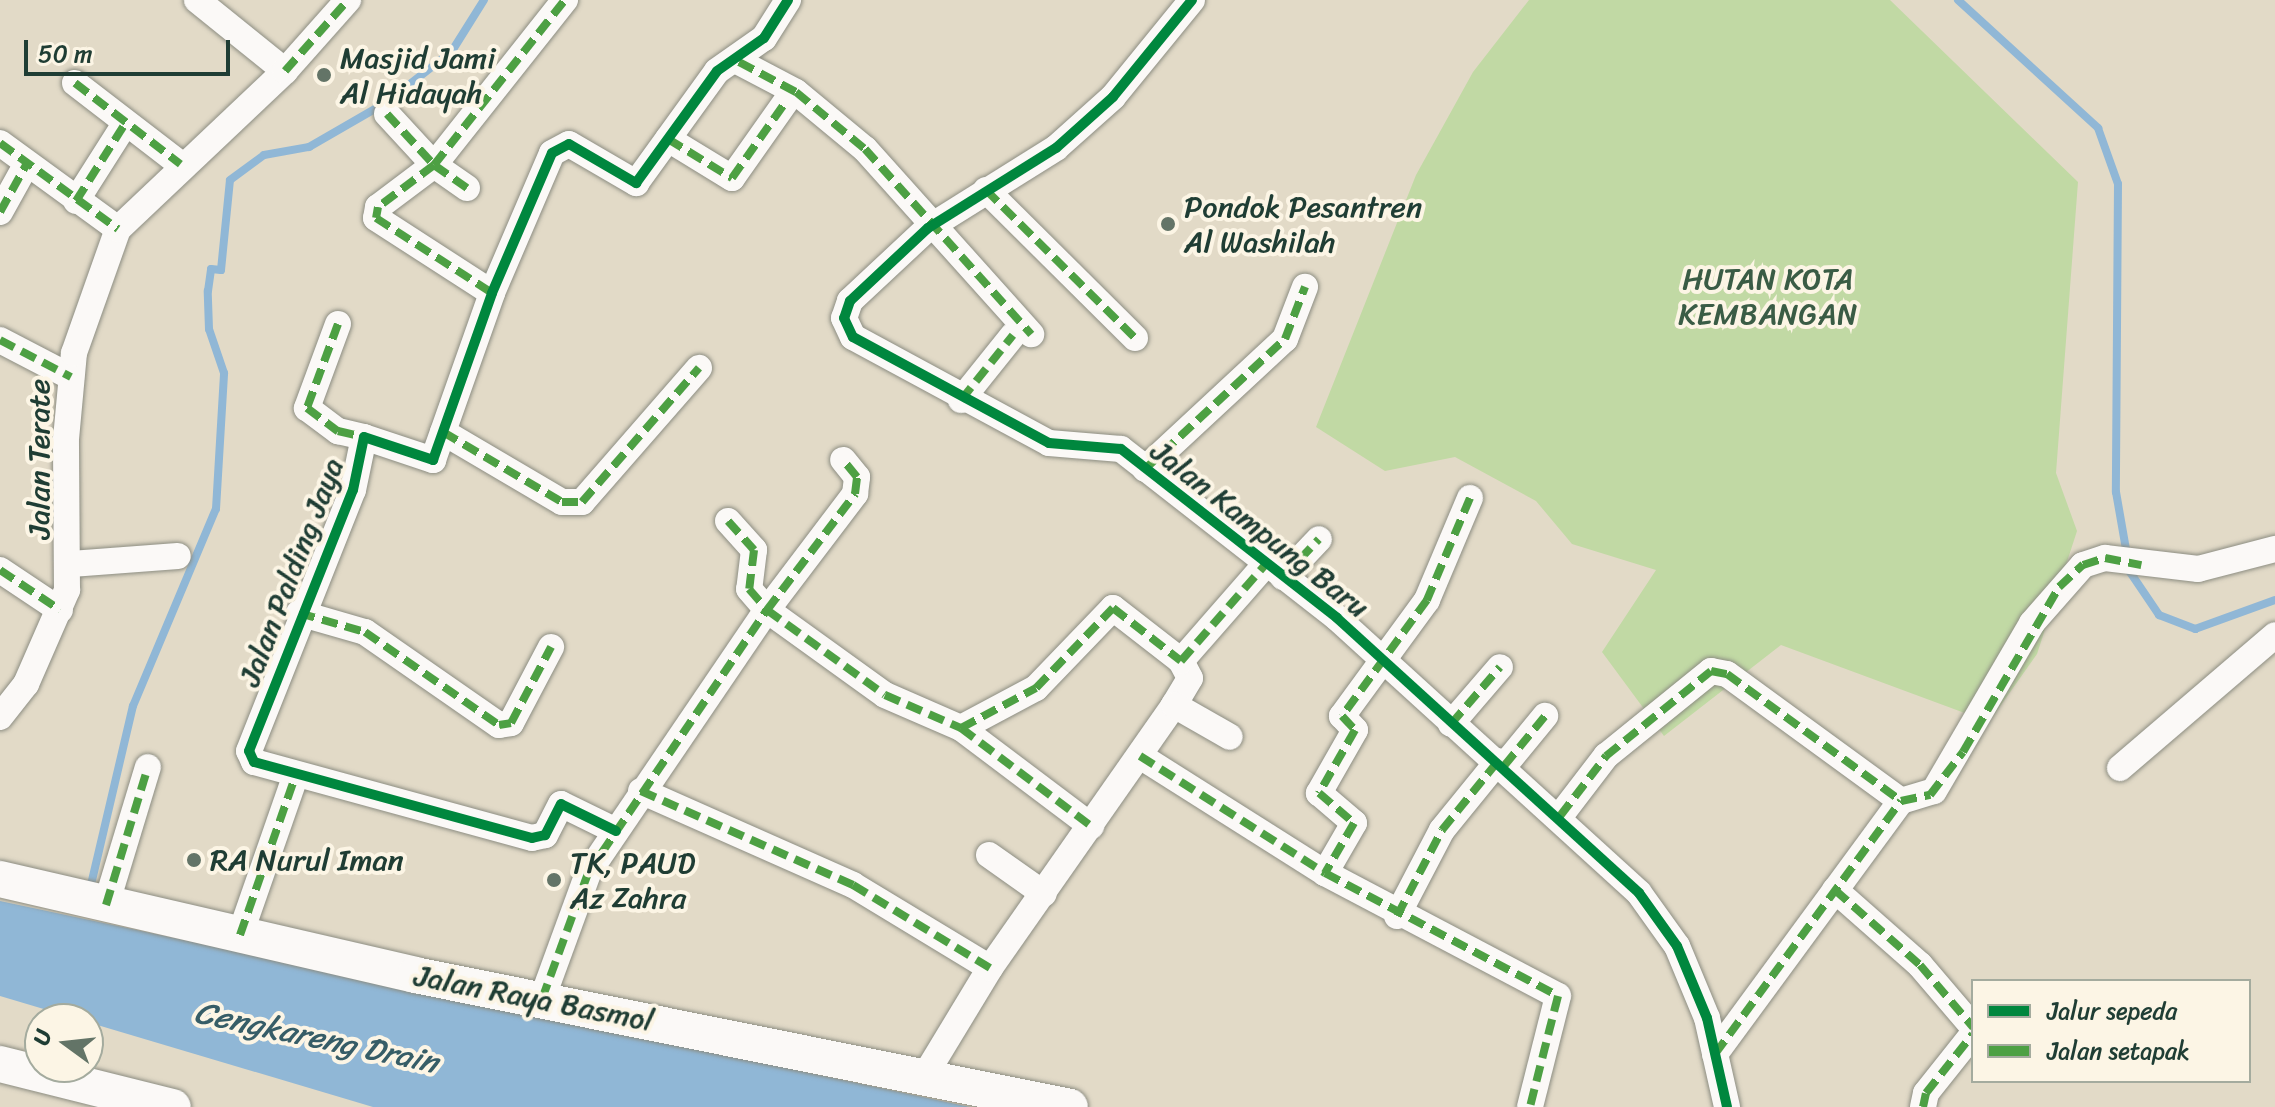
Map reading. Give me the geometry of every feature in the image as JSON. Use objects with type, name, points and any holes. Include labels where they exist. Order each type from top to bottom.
[{"type":"street","points":[[197,0],[285,71]]},
{"type":"street","name":"Jalan Terate","points":[[0,717],[26,684],[60,610],[71,564],[71,377],[118,229],[180,164],[285,71],[348,0]]},
{"type":"street","points":[[492,293],[376,218],[378,207],[434,165],[565,0]]},
{"type":"street","points":[[787,100],[732,178],[668,139],[717,71],[739,62],[788,0]]},
{"type":"street","name":"Jalan Kampung Baru","points":[[1192,0],[1113,97],[1056,148],[937,222],[850,301],[844,318],[853,337],[961,400],[1049,443],[1121,449],[1275,571],[1382,660],[1451,724],[1501,763],[1560,816],[1565,830],[1639,893],[1677,946],[1715,1054],[1727,1107]]},
{"type":"street","points":[[739,62],[796,92],[937,222],[1022,335],[961,400]]},
{"type":"street","points":[[75,83],[123,127],[180,164]]},
{"type":"street","points":[[387,114],[434,165],[467,188]]},
{"type":"street","points":[[76,201],[123,127]]},
{"type":"street","name":"Jalan Palding Jaya","points":[[616,831],[561,804],[545,835],[532,838],[254,762],[249,751],[299,613],[353,490],[364,437],[433,460],[492,293],[552,153],[569,144],[636,183],[668,139]]},
{"type":"street","points":[[0,143],[26,165],[118,229]]},
{"type":"street","points":[[0,212],[26,165]]},
{"type":"street","points":[[986,190],[1135,338]]},
{"type":"street","points":[[1145,469],[1285,339],[1305,287]]},
{"type":"street","points":[[338,324],[307,408],[338,431],[364,437]]},
{"type":"street","points":[[0,340],[71,377]]},
{"type":"street","points":[[443,432],[562,502],[582,502],[699,368]]},
{"type":"street","points":[[542,999],[588,873],[767,610],[855,494],[857,477],[843,460]]},
{"type":"street","points":[[1325,873],[1354,823],[1319,793],[1355,730],[1342,716],[1427,600],[1470,498]]},
{"type":"street","points":[[728,521],[754,550],[749,589],[767,610],[885,695],[961,728],[1091,826]]},
{"type":"street","points":[[1181,661],[1275,571],[1319,539]]},
{"type":"street","points":[[1715,1054],[1901,801],[1934,791],[2059,587],[2083,565],[2105,558],[2141,565],[2198,569],[2275,549]]},
{"type":"street","points":[[71,564],[178,556]]},
{"type":"street","points":[[0,570],[60,610]]},
{"type":"street","points":[[924,1077],[990,968],[1140,756],[1190,678],[1181,661],[1113,608],[1036,688],[961,728]]},
{"type":"street","points":[[299,613],[365,632],[499,725],[511,723],[551,647]]},
{"type":"street","points":[[2120,768],[2275,635]]},
{"type":"street","points":[[1451,724],[1500,667]]},
{"type":"street","points":[[1560,816],[1606,756],[1711,671],[1727,674],[1901,801]]},
{"type":"street","points":[[1174,705],[1230,737]]},
{"type":"street","points":[[1397,916],[1442,830],[1545,716]]},
{"type":"street","points":[[1140,756],[1397,916],[1559,998],[1530,1107]]},
{"type":"street","points":[[89,901],[148,767]]},
{"type":"street","points":[[240,935],[296,774]]},
{"type":"street","points":[[641,791],[853,885],[990,968]]},
{"type":"street","points":[[989,855],[1044,894]]},
{"type":"street","name":"Jalan Raya Basmol","points":[[0,879],[240,935],[1070,1107]]},
{"type":"street","points":[[1835,890],[1920,965],[1971,1025]]},
{"type":"street","points":[[1923,1107],[1926,1093],[1971,1037]]},
{"type":"street","points":[[0,1064],[24,1070]]},
{"type":"street","points":[[61,1083],[97,1107]]},
{"type":"street","points":[[74,1083],[173,1107]]},
{"type":"green space","name":"HUTAN KOTA KEMBANGAN","points":[[1529,0],[1890,0],[2078,182],[2056,473],[2077,531],[2037,654],[1989,722],[1781,645],[1664,736],[1602,652],[1656,570],[1572,544],[1536,501],[1455,457],[1385,471],[1316,427],[1416,175],[1473,72]]},
{"type":"water","name":"Cengkareng Drain","points":[[0,901],[970,1107],[373,1107],[104,1027],[104,1003],[24,1003],[0,996]]},
{"type":"waterway","points":[[90,889],[133,706],[216,509],[224,373],[209,329],[208,291],[211,269],[221,270],[230,180],[264,155],[309,147],[387,102],[452,51],[484,0]]},
{"type":"waterway","points":[[1958,0],[2098,128],[2118,184],[2116,492],[2130,572],[2159,615],[2195,629],[2275,600]]},
{"type":"marked path","points":[[285,71],[348,0]]},
{"type":"marked path","points":[[387,114],[434,165],[565,0]]},
{"type":"marked path","points":[[739,62],[796,92],[865,149],[1031,334]]},
{"type":"marked path","points":[[75,83],[180,164]]},
{"type":"marked path","points":[[668,139],[732,178],[787,100]]},
{"type":"marked path","points":[[76,201],[123,127]]},
{"type":"marked path","points":[[0,143],[118,229]]},
{"type":"marked path","points":[[0,212],[26,165]]},
{"type":"marked path","points":[[467,188],[434,165],[378,207],[376,218],[492,293]]},
{"type":"marked path","points":[[986,190],[1135,338]]},
{"type":"marked path","points":[[1145,469],[1285,339],[1305,287]]},
{"type":"marked path","points":[[338,324],[307,408],[338,431],[364,437]]},
{"type":"marked path","points":[[961,400],[1013,335]]},
{"type":"marked path","points":[[0,340],[71,377]]},
{"type":"marked path","points":[[443,432],[562,502],[582,502],[699,368]]},
{"type":"marked path","points":[[728,521],[754,550],[749,589],[767,610],[855,494],[857,477],[843,460]]},
{"type":"marked path","points":[[1470,498],[1427,600],[1342,716],[1355,730],[1319,793],[1354,823],[1325,873],[1558,996],[1530,1107]]},
{"type":"marked path","points":[[1283,577],[1319,539]]},
{"type":"marked path","points":[[1715,1054],[1901,801],[1930,795],[1963,752],[2059,587],[2083,565],[2105,558],[2141,565]]},
{"type":"marked path","points":[[961,728],[1036,688],[1113,608],[1181,661],[1266,564]]},
{"type":"marked path","points":[[0,570],[60,610]]},
{"type":"marked path","points":[[542,999],[588,873],[767,610],[885,695],[961,728],[1091,826]]},
{"type":"marked path","points":[[299,613],[365,632],[499,725],[511,723],[551,647]]},
{"type":"marked path","points":[[1451,724],[1500,667]]},
{"type":"marked path","points":[[1560,816],[1606,756],[1711,671],[1727,674],[1901,801]]},
{"type":"marked path","points":[[1504,766],[1545,716]]},
{"type":"marked path","points":[[1140,756],[1325,873]]},
{"type":"marked path","points":[[1397,916],[1442,830],[1498,761]]},
{"type":"marked path","points":[[106,905],[148,767]]},
{"type":"marked path","points":[[240,935],[296,774]]},
{"type":"marked path","points":[[641,791],[853,885],[990,968]]},
{"type":"marked path","points":[[1835,890],[1920,965],[1971,1025]]},
{"type":"marked path","points":[[1923,1107],[1926,1093],[1971,1037]]},
{"type":"cycle path","points":[[616,831],[561,804],[545,835],[532,838],[254,762],[249,751],[353,490],[364,437],[433,460],[492,293],[552,153],[569,144],[636,183],[717,71],[764,38],[788,0]]},
{"type":"cycle path","points":[[1192,0],[1113,97],[1056,148],[928,228],[850,301],[844,318],[853,337],[1049,443],[1121,449],[1337,618],[1639,893],[1677,946],[1707,1018],[1727,1107]]},
{"type":"place","name":"Masjid Jami Al Hidayah","points":[[324,75]]},
{"type":"place","name":"Pondok Pesantren Al Washilah","points":[[1168,224]]},
{"type":"place","name":"RA Nurul Iman","points":[[194,860]]},
{"type":"place","name":"TK, PAUD Az Zahra","points":[[554,880]]}]
